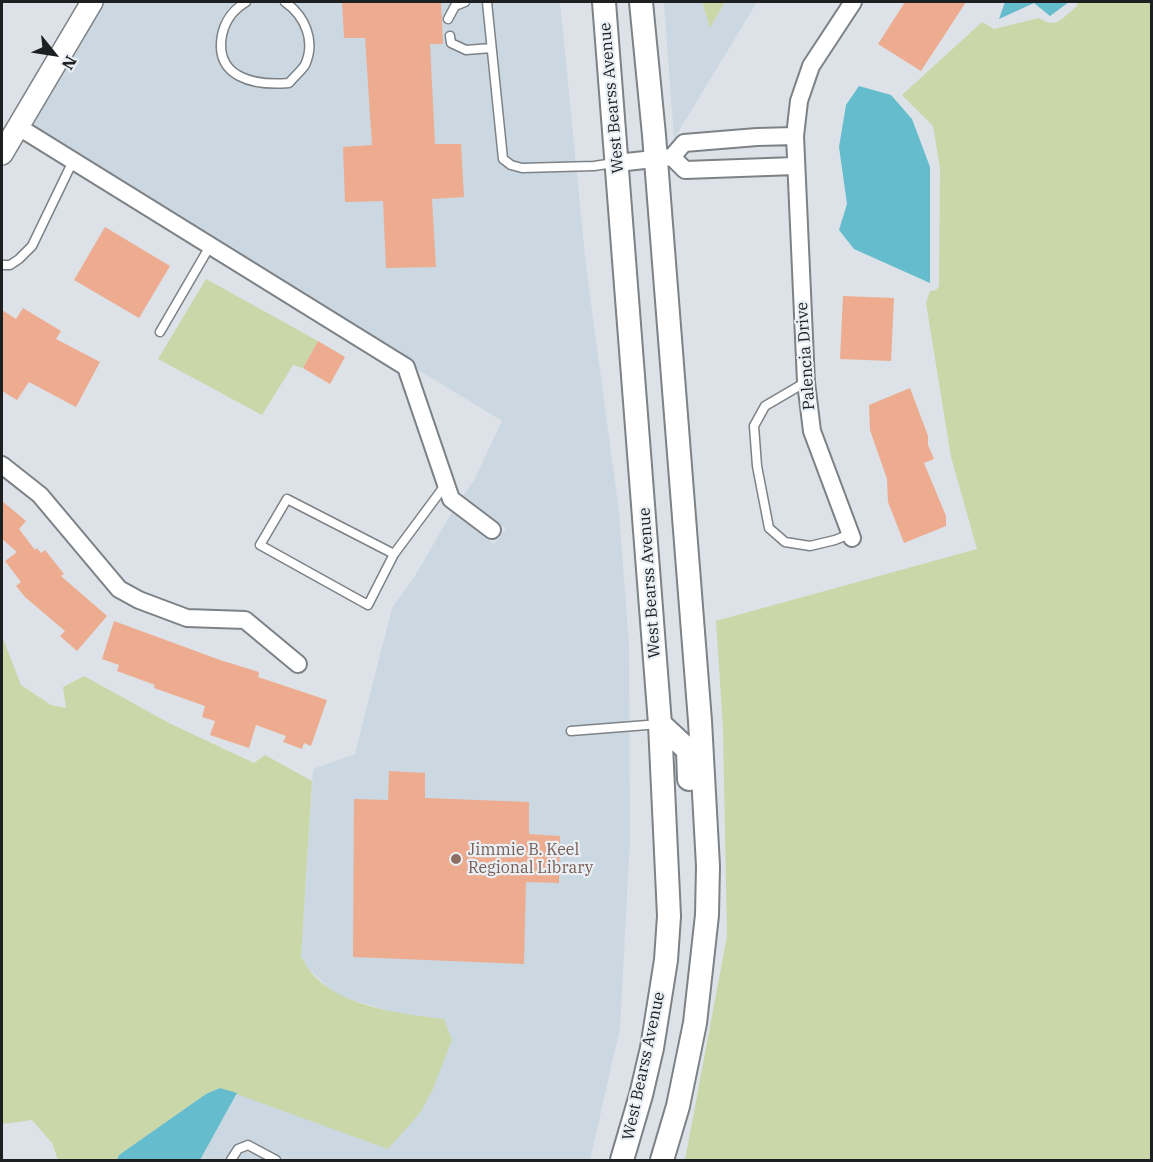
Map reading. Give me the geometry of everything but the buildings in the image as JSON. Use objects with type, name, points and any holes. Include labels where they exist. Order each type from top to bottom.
[{"type":"main road","name":"West Bearss Avenue","points":[[604,2],[660,723],[669,915],[666,960],[652,1048],[622,1161]]},
{"type":"main road","points":[[641,2],[664,158],[708,866],[707,915],[695,1023],[678,1106],[662,1161]]},
{"type":"main road","points":[[660,723],[688,750],[695,887],[707,915]]},
{"type":"street","points":[[2,154],[92,2]]},
{"type":"street","name":"Palencia Drive","points":[[851,536],[812,431],[806,382],[795,136],[799,101],[811,66],[853,2]]},
{"type":"street","points":[[18,126],[406,367],[451,499],[492,530]]},
{"type":"street","points":[[617,163],[664,158],[684,143],[795,136]]},
{"type":"street","points":[[664,158],[685,170],[795,166]]},
{"type":"street","points":[[2,465],[40,495],[119,588],[139,600],[187,618],[245,620],[298,664]]},
{"type":"lane","points":[[246,2],[237,7],[224,27],[220,47],[226,66],[243,78],[267,85],[289,83],[304,66],[310,46],[305,24],[292,7],[285,2]]},
{"type":"lane","points":[[448,19],[455,6],[465,2]]},
{"type":"lane","points":[[487,2],[502,159],[522,168],[617,163]]},
{"type":"lane","points":[[450,36],[451,43],[457,48],[466,50],[491,48]]},
{"type":"lane","points":[[2,265],[19,259],[32,246],[73,161]]},
{"type":"lane","points":[[160,332],[210,246]]},
{"type":"lane","points":[[806,382],[765,406],[754,426],[757,466],[769,528],[785,542],[810,546],[851,536]]},
{"type":"lane","points":[[394,554],[287,499],[260,545],[368,605],[394,554],[446,484]]},
{"type":"lane","points":[[570,731],[660,723]]},
{"type":"lane","points":[[231,1161],[238,1149],[248,1145],[276,1161]]},
{"type":"shaded area","points":[[105,2],[560,2],[586,266],[619,512],[629,645],[630,839],[620,1028],[590,1160],[200,1160],[237,1093],[388,1148],[420,1113],[444,1019],[399,1014],[336,995],[307,967],[301,958],[313,769],[355,754],[392,608],[415,576],[452,512],[494,544],[506,529],[463,496],[474,480],[502,421],[417,369],[411,359],[32,124]]},
{"type":"shaded area","points":[[664,2],[702,2],[710,28],[725,2],[757,2],[674,139]]},
{"type":"green space","points":[[702,2],[725,2],[710,28]]},
{"type":"green space","points":[[1078,2],[1151,2],[1151,1160],[685,1160],[727,936],[723,728],[716,621],[977,549],[951,457],[926,303],[930,291],[936,290],[939,286],[940,168],[933,126],[902,95],[982,22],[994,29],[1039,18],[1055,23],[1077,6]]},
{"type":"green space","points":[[206,279],[318,341],[303,368],[293,365],[262,415],[158,359]]},
{"type":"green space","points":[[2,636],[21,685],[51,705],[66,708],[63,687],[84,676],[171,724],[254,763],[265,755],[312,781],[301,958],[313,975],[327,987],[345,997],[385,1010],[444,1019],[452,1040],[432,1091],[420,1113],[388,1149],[220,1088],[206,1094],[119,1155],[117,1160],[58,1160],[52,1143],[32,1120],[2,1124]]},
{"type":"water","points":[[1005,2],[1069,2],[1050,16],[1034,3],[999,19]]},
{"type":"water","points":[[859,86],[891,95],[912,119],[930,167],[930,283],[854,249],[839,230],[847,204],[839,147],[846,105]]},
{"type":"water","points":[[220,1088],[237,1093],[200,1160],[117,1160],[119,1155],[206,1094]]},
{"type":"place","name":"Jimmie B. Keel Regional Library","points":[[456,859]]}]
